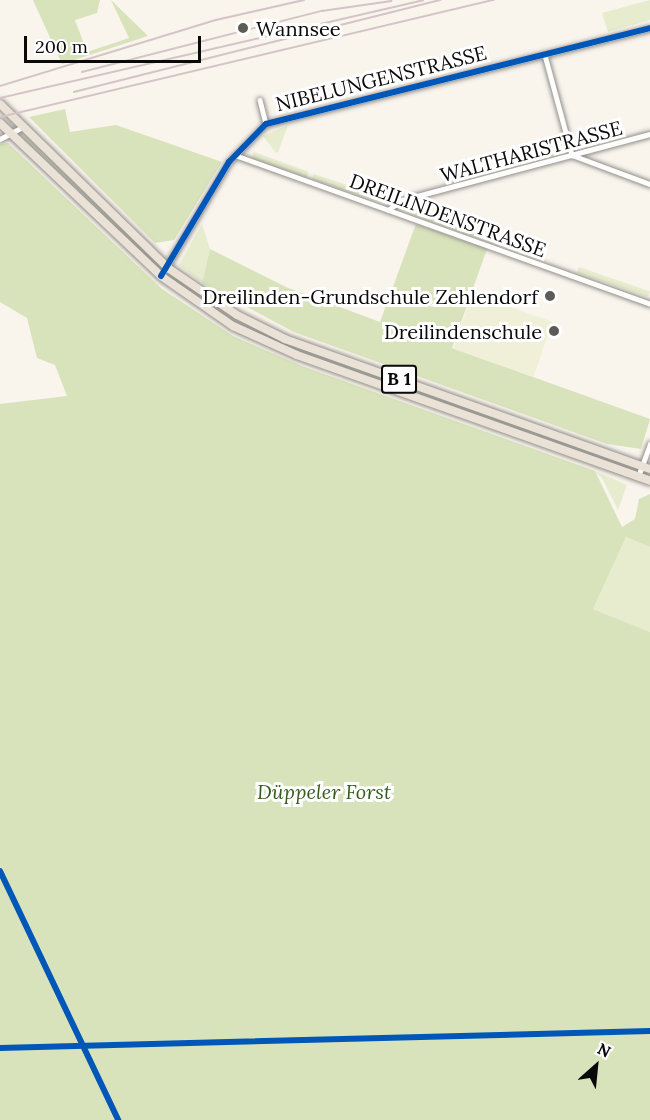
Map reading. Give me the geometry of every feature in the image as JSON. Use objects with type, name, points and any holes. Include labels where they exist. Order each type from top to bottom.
[{"type":"main road","name":"B 1","points":[[0,104],[168,268],[217,304],[285,339],[646,467]]},
{"type":"main road","name":"B 1","points":[[0,123],[160,276],[211,313],[280,348],[650,481]]},
{"type":"street","name":"NIBELUNGENSTRASSE","points":[[160,276],[168,268],[235,155],[266,124],[650,28]]},
{"type":"street","points":[[546,55],[572,155],[650,184]]},
{"type":"street","points":[[260,100],[266,124]]},
{"type":"street","points":[[0,139],[14,136],[23,127]]},
{"type":"street","name":"WALTHARISTRASSE","points":[[388,210],[402,200],[650,134]]},
{"type":"street","name":"DREILINDENSTRASSE","points":[[235,155],[650,304]]},
{"type":"street","points":[[638,477],[646,467],[650,444]]},
{"type":"green space","points":[[33,0],[100,0],[97,13],[75,20],[87,52],[129,38],[111,0],[148,36],[62,64]]},
{"type":"green space","points":[[650,0],[650,20],[608,32],[602,13]]},
{"type":"green space","points":[[65,109],[70,132],[116,125],[222,162],[174,240],[155,243],[29,117]]},
{"type":"green space","points":[[288,125],[278,152],[276,153],[263,136]]},
{"type":"green space","points":[[26,134],[163,267],[159,271],[21,139]]},
{"type":"green space","name":"Düppeler Forst","points":[[8,143],[162,289],[233,336],[302,366],[595,471],[622,527],[635,519],[639,499],[650,494],[650,547],[626,537],[593,609],[650,632],[650,1120],[0,1120],[0,404],[67,396],[55,365],[37,358],[27,318],[0,302],[0,144]]},
{"type":"green space","points":[[254,152],[309,172],[306,179],[251,160]]},
{"type":"green space","points":[[314,174],[392,200],[374,201],[312,179]]},
{"type":"green space","points":[[403,204],[501,240],[498,246],[401,211]]},
{"type":"green space","points":[[202,224],[210,249],[202,283],[179,265]]},
{"type":"green space","points":[[416,224],[487,249],[452,348],[650,419],[641,449],[607,444],[294,332],[202,283],[210,249],[286,287],[380,322]]},
{"type":"green space","points":[[579,267],[650,291],[648,297],[577,273]]},
{"type":"green space","points":[[174,276],[264,333],[631,465],[629,470],[304,355],[228,320],[170,281]]},
{"type":"green space","points":[[472,294],[552,322],[533,377],[453,349]]},
{"type":"green space","points":[[595,471],[627,485],[618,510],[602,478]]},
{"type":"green space","points":[[626,537],[650,547],[650,632],[593,609]]},
{"type":"tram line","points":[[0,86],[216,20],[304,0]]},
{"type":"tram line","points":[[0,98],[423,0]]},
{"type":"tram line","points":[[82,72],[322,11],[391,1]]},
{"type":"railway","points":[[74,92],[441,0]]},
{"type":"railway","points":[[0,117],[493,0]]},
{"type":"cycle path","points":[[161,276],[229,162],[266,124],[650,28]]},
{"type":"cycle path","points":[[0,871],[118,1120]]},
{"type":"cycle path","points":[[0,1048],[650,1031]]},
{"type":"place","name":"Wannsee","points":[[243,28]]},
{"type":"place","name":"Dreilinden-Grundschule Zehlendorf","points":[[550,296]]},
{"type":"place","name":"Dreilindenschule","points":[[554,331]]}]
